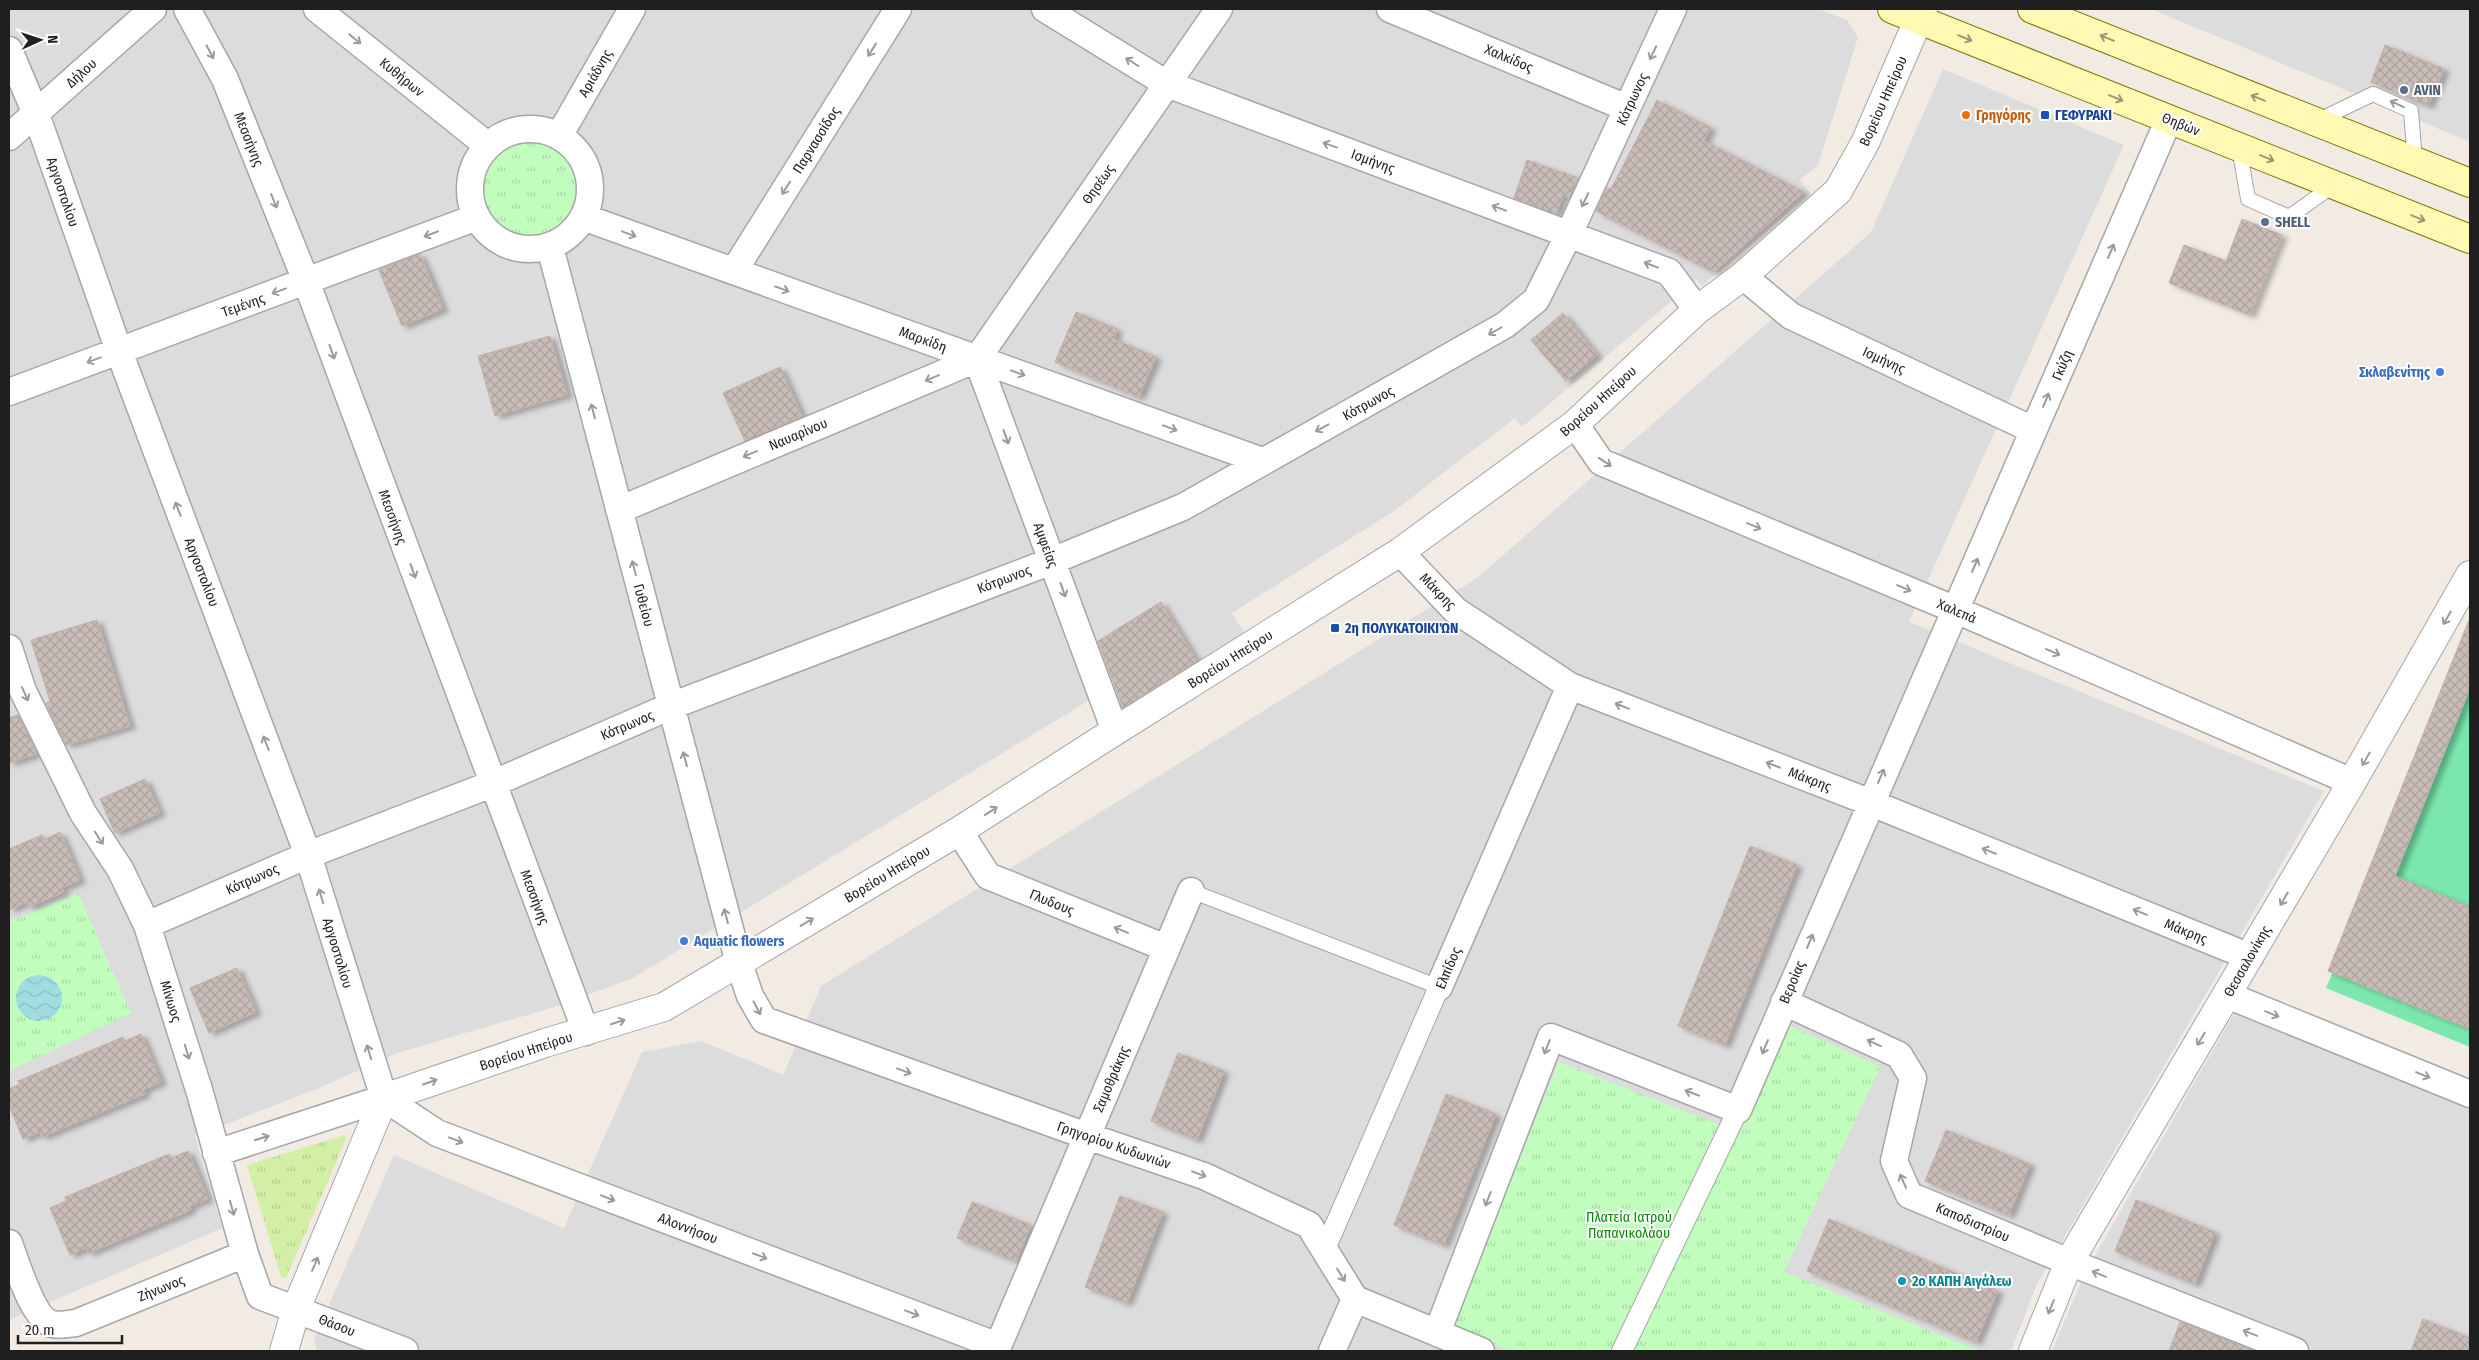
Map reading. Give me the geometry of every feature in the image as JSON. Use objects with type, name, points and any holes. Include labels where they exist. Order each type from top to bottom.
[{"type":"main road","name":"Θηβών","points":[[1892,9],[1921,14],[2168,119],[2470,239]]},
{"type":"main road","points":[[2032,9],[2470,183]]},
{"type":"street","name":"Δήλου","points":[[9,137],[152,9]]},
{"type":"street","name":"Μεσσήνης","points":[[187,9],[225,80],[306,281],[586,1032]]},
{"type":"street","name":"Κυθήρων","points":[[318,9],[487,145]]},
{"type":"street","name":"Αριάδνης","points":[[559,136],[632,9]]},
{"type":"street","name":"Παρνασσίδος","points":[[734,271],[898,9]]},
{"type":"street","name":"Ισμήνης","points":[[1046,9],[1167,84],[1669,272],[1697,310]]},
{"type":"street","name":"Θησέως","points":[[977,359],[1219,9]]},
{"type":"street","name":"Χαλκίδος","points":[[1390,9],[1627,108]]},
{"type":"street","name":"Κότρωνος","points":[[147,925],[308,855],[492,784],[671,706],[1052,561],[1182,507],[1505,325],[1536,300],[1569,234],[1673,9]]},
{"type":"street","name":"Βορείου Ηπείρου","points":[[216,1153],[545,1043],[664,1007],[959,832],[1115,731],[1400,552],[1575,424],[1697,310],[1743,276],[1838,191],[1865,143],[1921,14]]},
{"type":"street","name":"Αργοστολίου","points":[[9,50],[36,114],[119,351],[308,855],[384,1098]]},
{"type":"street","name":"Γκύζη","points":[[1956,610],[2168,119]]},
{"type":"street","points":[[520,129],[541,130],[559,136],[576,151],[587,169],[590,187],[583,218],[568,237],[550,247],[532,250],[512,247],[491,235],[476,217],[470,195],[474,165],[487,145],[502,135],[520,129]]},
{"type":"street","name":"Τεμένης","points":[[9,392],[476,217]]},
{"type":"street","name":"Μαρκίδη","points":[[583,218],[1262,461]]},
{"type":"street","name":"Γυθείου","points":[[550,247],[739,963]]},
{"type":"street","name":"Ισμήνης","points":[[1743,276],[1791,316],[2034,430]]},
{"type":"street","name":"Ναυαρίνου","points":[[619,510],[977,359]]},
{"type":"street","name":"Αμφείας","points":[[977,359],[1115,731]]},
{"type":"street","name":"Χαλεπά","points":[[1575,424],[1601,462],[1956,610],[2352,782]]},
{"type":"street","name":"Μάκρης","points":[[1400,552],[1455,610],[1570,686],[1869,802],[2250,957]]},
{"type":"street","name":"Θεσσαλονίκης","points":[[2033,1351],[2069,1262],[2250,957],[2470,575]]},
{"type":"street","name":"Βεροίας","points":[[1622,1351],[1738,1110],[1869,802],[1956,610]]},
{"type":"street","name":"Μίνωος","points":[[9,648],[23,691],[83,813],[120,870],[147,925],[245,1254],[260,1296],[296,1309]]},
{"type":"street","name":"Ελπίδος","points":[[1326,1249],[1570,686]]},
{"type":"street","name":"Γλυδους","points":[[959,832],[988,876],[1166,948]]},
{"type":"street","name":"Σαμοθράκης","points":[[997,1349],[1191,891]]},
{"type":"street","name":"Γρηγορίου Κυδωνιών","points":[[739,963],[750,996],[764,1020],[1204,1176],[1309,1225],[1326,1249],[1355,1299]]},
{"type":"street","points":[[2227,995],[2470,1094]]},
{"type":"street","name":"Καποδιστρίου","points":[[1784,1002],[1899,1055],[1913,1078],[1894,1162],[1909,1196],[2069,1262],[2296,1351]]},
{"type":"street","points":[[1437,1333],[1551,1037],[1738,1110]]},
{"type":"street","points":[[284,1351],[296,1309],[384,1098]]},
{"type":"street","name":"Αλοννήσου","points":[[384,1098],[437,1133],[997,1349]]},
{"type":"street","name":"Ζήνωνος","points":[[9,1243],[36,1310],[45,1321],[60,1325],[76,1323],[245,1254]]},
{"type":"street","points":[[1332,1351],[1355,1299],[1481,1351]]},
{"type":"street","name":"Θάσου","points":[[296,1309],[405,1351]]},
{"type":"lane","points":[[2316,122],[2373,94],[2411,111],[2415,161]]},
{"type":"lane","points":[[2239,147],[2248,199],[2289,217],[2334,185]]},
{"type":"lane","points":[[1191,891],[1439,987]]},
{"type":"shaded area","points":[[9,9],[1818,9],[1847,20],[1858,37],[1818,165],[1800,180],[1811,194],[1702,286],[1697,280],[1522,427],[1515,418],[1394,511],[1232,613],[1246,636],[1120,713],[1106,690],[633,978],[555,1007],[397,1053],[317,1089],[195,1136],[222,1228],[9,1320]]},
{"type":"shaded area","points":[[2151,9],[2470,9],[2470,142]]},
{"type":"shaded area","points":[[1943,69],[2124,145],[1909,622],[2324,791],[2036,1286],[2011,1351],[317,1351],[314,1339],[394,1155],[564,1228],[642,1052],[701,1041],[783,1075],[821,986],[1477,578],[1871,232]]},
{"type":"shaded area","points":[[2240,1003],[2470,1096],[2470,1351],[2052,1351],[2084,1275]]},
{"type":"green space","points":[[531,140],[550,144],[566,155],[577,171],[581,190],[577,209],[566,225],[550,236],[531,240],[512,236],[496,225],[485,209],[481,190],[485,171],[496,155],[512,144]]},
{"type":"green space","points":[[2470,644],[2470,1047],[2326,988]]},
{"type":"green space","points":[[78,893],[131,1013],[9,1071],[9,922]]},
{"type":"green space","name":"Πλατεία Ιατρού Παπανικολάου","points":[[1786,1024],[1880,1067],[1784,1272],[1979,1351],[1512,1351],[1452,1326],[1559,1062],[1740,1133]]},
{"type":"green space","points":[[345,1135],[346,1139],[286,1278],[281,1277],[247,1165]]},
{"type":"water","points":[[44,975],[56,981],[61,989],[61,1007],[56,1015],[48,1020],[34,1021],[22,1015],[17,1007],[16,993],[22,981],[30,976]]},
{"type":"building","points":[[2385,45],[2444,69],[2428,106],[2371,82]]},
{"type":"building","points":[[1657,100],[1711,128],[1704,141],[1804,192],[1714,272],[1596,211],[1607,188],[1611,189]]},
{"type":"building","points":[[1527,160],[1578,178],[1569,198],[1563,195],[1556,214],[1514,198]]},
{"type":"building","points":[[2242,219],[2282,235],[2250,315],[2169,283],[2184,245],[2226,261]]},
{"type":"building","points":[[420,254],[443,309],[402,326],[379,270]]},
{"type":"building","points":[[1076,312],[1117,329],[1114,339],[1156,357],[1139,397],[1055,362]]},
{"type":"building","points":[[1563,313],[1597,355],[1566,381],[1531,340]]},
{"type":"building","points":[[550,336],[567,395],[495,416],[478,356]]},
{"type":"building","points":[[780,367],[802,416],[745,441],[723,393]]},
{"type":"building","points":[[1161,602],[1197,661],[1123,708],[1098,641]]},
{"type":"building","points":[[97,620],[130,726],[66,745],[46,703],[50,701],[31,640]]},
{"type":"building","points":[[2469,620],[2470,688],[2395,876],[2470,907],[2470,1029],[2328,971]]},
{"type":"building","points":[[18,715],[37,754],[9,763],[9,718]]},
{"type":"building","points":[[145,779],[160,813],[115,833],[100,799]]},
{"type":"building","points":[[60,832],[80,880],[62,888],[64,892],[29,907],[27,902],[9,910],[9,849],[42,835],[44,840]]},
{"type":"building","points":[[1750,846],[1797,865],[1725,1045],[1678,1026]]},
{"type":"building","points":[[237,968],[256,1012],[209,1033],[190,988]]},
{"type":"building","points":[[141,1034],[161,1082],[143,1090],[145,1094],[42,1137],[40,1132],[23,1139],[9,1105],[9,1089],[20,1084],[18,1081],[123,1037],[125,1041]]},
{"type":"building","points":[[1178,1053],[1224,1071],[1197,1140],[1151,1121]]},
{"type":"building","points":[[1446,1094],[1496,1114],[1444,1245],[1394,1225]]},
{"type":"building","points":[[1946,1130],[2030,1164],[2009,1215],[1925,1181]]},
{"type":"building","points":[[188,1151],[208,1199],[190,1206],[191,1210],[89,1253],[86,1248],[70,1255],[50,1208],[66,1201],[65,1197],[169,1154],[171,1158]]},
{"type":"building","points":[[1120,1196],[1163,1212],[1127,1303],[1085,1287]]},
{"type":"building","points":[[2136,1200],[2215,1232],[2195,1284],[2115,1251]]},
{"type":"building","points":[[972,1202],[1031,1225],[1016,1261],[957,1238]]},
{"type":"building","name":"2ο ΚΑΠΗ Αιγάλεω","points":[[1829,1219],[1998,1291],[1976,1342],[1807,1271]]},
{"type":"building","points":[[2423,1319],[2470,1338],[2470,1351],[2411,1351]]},
{"type":"building","points":[[2180,1322],[2255,1351],[2169,1351]]},
{"type":"place","name":"AVIN","points":[[2404,90]]},
{"type":"place","name":"Γρηγόρης","points":[[1966,115]]},
{"type":"place","name":"ΓΕΦΥΡΑΚΙ","points":[[2045,115]]},
{"type":"place","name":"SHELL","points":[[2265,222]]},
{"type":"place","name":"Σκλαβενίτης","points":[[2440,372]]},
{"type":"place","name":"2η ΠΟΛΥΚΑΤΟΙΚΙΏΝ","points":[[1335,628]]},
{"type":"place","name":"Aquatic flowers","points":[[684,941]]},
{"type":"place","name":"2ο ΚΑΠΗ Αιγάλεω","points":[[1902,1281]]}]
